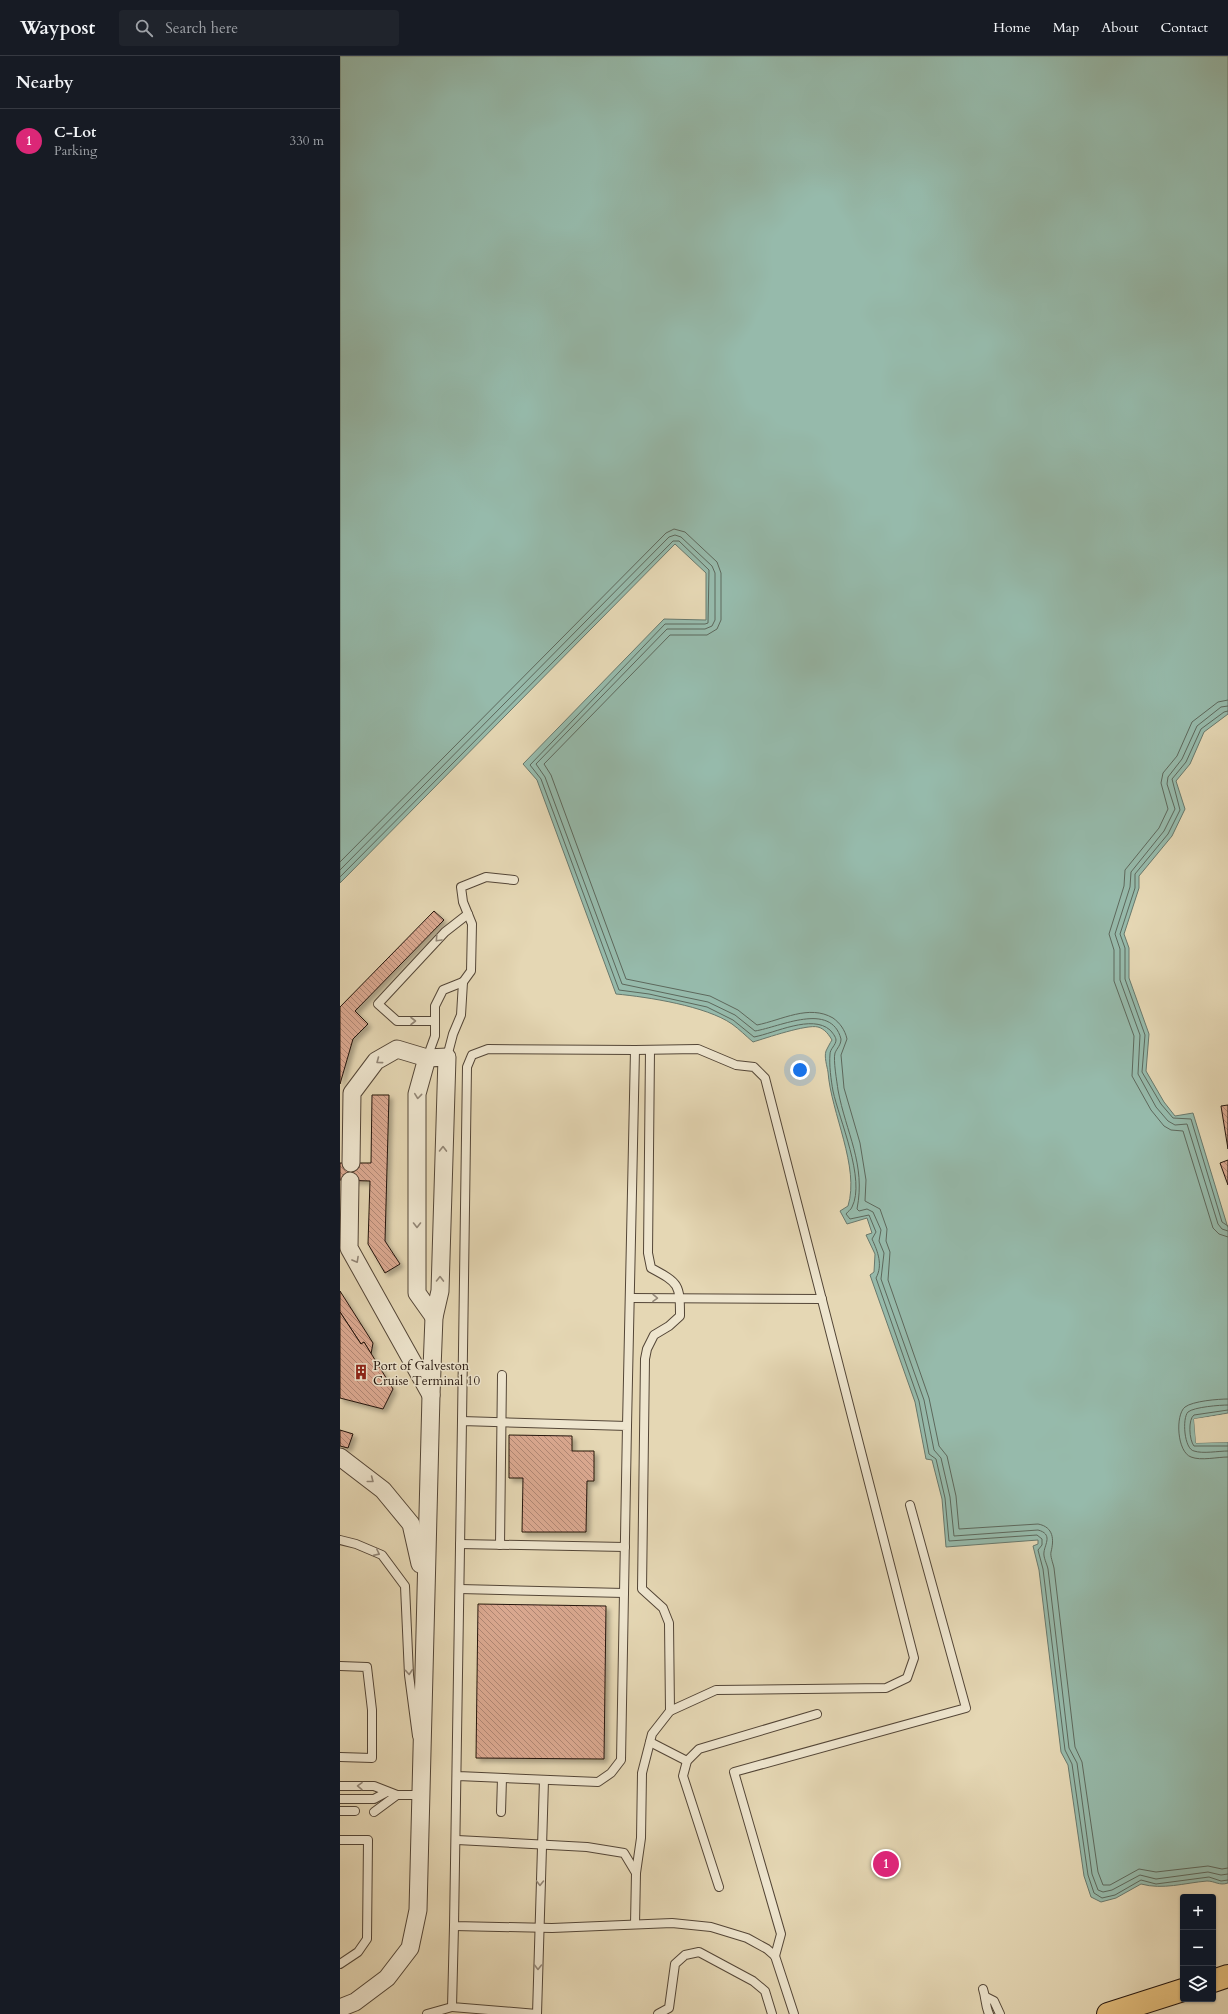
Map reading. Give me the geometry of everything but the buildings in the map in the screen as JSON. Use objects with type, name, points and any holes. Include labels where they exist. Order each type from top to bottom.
[{"type":"main road","points":[[1216,1980],[1228,1976]]},
{"type":"main road","points":[[1108,2014],[1180,1991]]},
{"type":"street","points":[[340,2008],[355,2002],[387,1978],[410,1948],[418,1910],[431,1395],[434,1317],[440,1291],[447,1057],[427,1058],[397,1049],[376,1061],[352,1093],[351,1163]]},
{"type":"street","points":[[427,1058],[417,1094],[417,1292],[434,1317]]},
{"type":"street","points":[[350,1181],[349,1248],[431,1395]]},
{"type":"street","points":[[340,1457],[384,1490],[411,1524],[426,1588]]},
{"type":"lane","points":[[447,1057],[453,1034],[461,1015],[463,982],[470,971],[472,924],[463,902],[461,887],[486,877],[514,880]]},
{"type":"lane","points":[[434,1021],[397,1021],[378,1004],[445,932],[468,914]]},
{"type":"lane","points":[[427,1058],[435,1036],[435,1006],[443,990],[463,982]]},
{"type":"lane","points":[[452,2007],[457,1840],[460,1544],[468,1067],[472,1055],[488,1049],[698,1049],[736,1065],[754,1067],[765,1078],[914,1658],[907,1678],[886,1688],[716,1690],[670,1711],[652,1734],[642,1774],[641,1838],[636,1872],[635,1924]]},
{"type":"lane","points":[[458,1776],[598,1782],[611,1773],[621,1760],[635,1050]]},
{"type":"lane","points":[[650,1050],[648,1253],[651,1268],[671,1278],[680,1291],[680,1316],[669,1326],[654,1335],[647,1349],[645,1359],[642,1590],[663,1608],[669,1623],[670,1711]]},
{"type":"lane","points":[[630,1298],[822,1300]]},
{"type":"lane","points":[[500,1545],[500,1422],[502,1375]]},
{"type":"lane","points":[[462,1421],[627,1426]]},
{"type":"lane","points":[[794,2014],[776,1956],[781,1934],[734,1772],[966,1708],[910,1505]]},
{"type":"lane","points":[[340,1540],[356,1544],[382,1555],[404,1586],[414,1720],[422,1754]]},
{"type":"lane","points":[[460,1544],[625,1547]]},
{"type":"lane","points":[[460,1589],[624,1593]]},
{"type":"lane","points":[[340,1666],[367,1667],[372,1710],[372,1758],[340,1758]]},
{"type":"lane","points":[[719,1887],[683,1776],[687,1762],[699,1749],[817,1714]]},
{"type":"lane","points":[[650,1742],[687,1762]]},
{"type":"lane","points":[[501,1812],[502,1778]]},
{"type":"lane","points":[[427,2014],[452,2007],[537,2014],[544,1780]]},
{"type":"lane","points":[[340,1786],[374,1786],[397,1795],[421,1795]]},
{"type":"lane","points":[[340,1799],[374,1799],[387,1792]]},
{"type":"lane","points":[[374,1812],[397,1795]]},
{"type":"lane","points":[[340,1811],[355,1811]]},
{"type":"lane","points":[[340,1840],[368,1840],[367,1939],[358,1952],[340,1964]]},
{"type":"lane","points":[[457,1840],[587,1847],[624,1853],[636,1872]]},
{"type":"lane","points":[[454,1926],[540,1928],[672,1923],[711,1927],[747,1938],[767,1949],[776,1956]]},
{"type":"lane","points":[[658,2014],[668,2008],[675,1964],[685,1954],[699,1952],[754,1981],[765,1991],[772,2014]]},
{"type":"lane","points":[[989,2014],[985,2005],[985,1993],[994,2001],[1000,2014]]},
{"type":"water","points":[[340,56],[1228,56],[1228,714],[1204,732],[1190,764],[1176,781],[1185,809],[1172,836],[1139,876],[1139,888],[1124,934],[1129,948],[1129,978],[1149,1034],[1146,1071],[1164,1102],[1175,1116],[1193,1113],[1228,1228],[1228,1413],[1194,1419],[1196,1443],[1228,1442],[1228,1883],[1222,1884],[1207,1881],[1174,1886],[1149,1886],[1141,1884],[1116,1898],[1101,1902],[1091,1897],[1084,1876],[1068,1765],[1061,1752],[1039,1570],[1033,1546],[1038,1544],[1038,1540],[946,1547],[942,1499],[932,1460],[926,1459],[915,1402],[870,1275],[874,1272],[875,1254],[866,1235],[872,1233],[867,1218],[847,1224],[840,1211],[848,1206],[851,1191],[848,1157],[830,1088],[825,1059],[825,1053],[832,1040],[823,1029],[813,1027],[786,1032],[753,1042],[732,1024],[707,1012],[676,1003],[616,994],[537,780],[523,764],[664,619],[706,620],[706,573],[675,544],[340,883]]},
{"type":"pier","points":[[1228,1414],[1196,1420],[1197,1441],[1228,1440],[1228,1442],[1196,1443],[1194,1419]]},
{"type":"place","name":"Port of Galveston Cruise Terminal 10","points":[[361,1372]]},
{"type":"place","name":"C-Lot","points":[[886,1864]]}]
